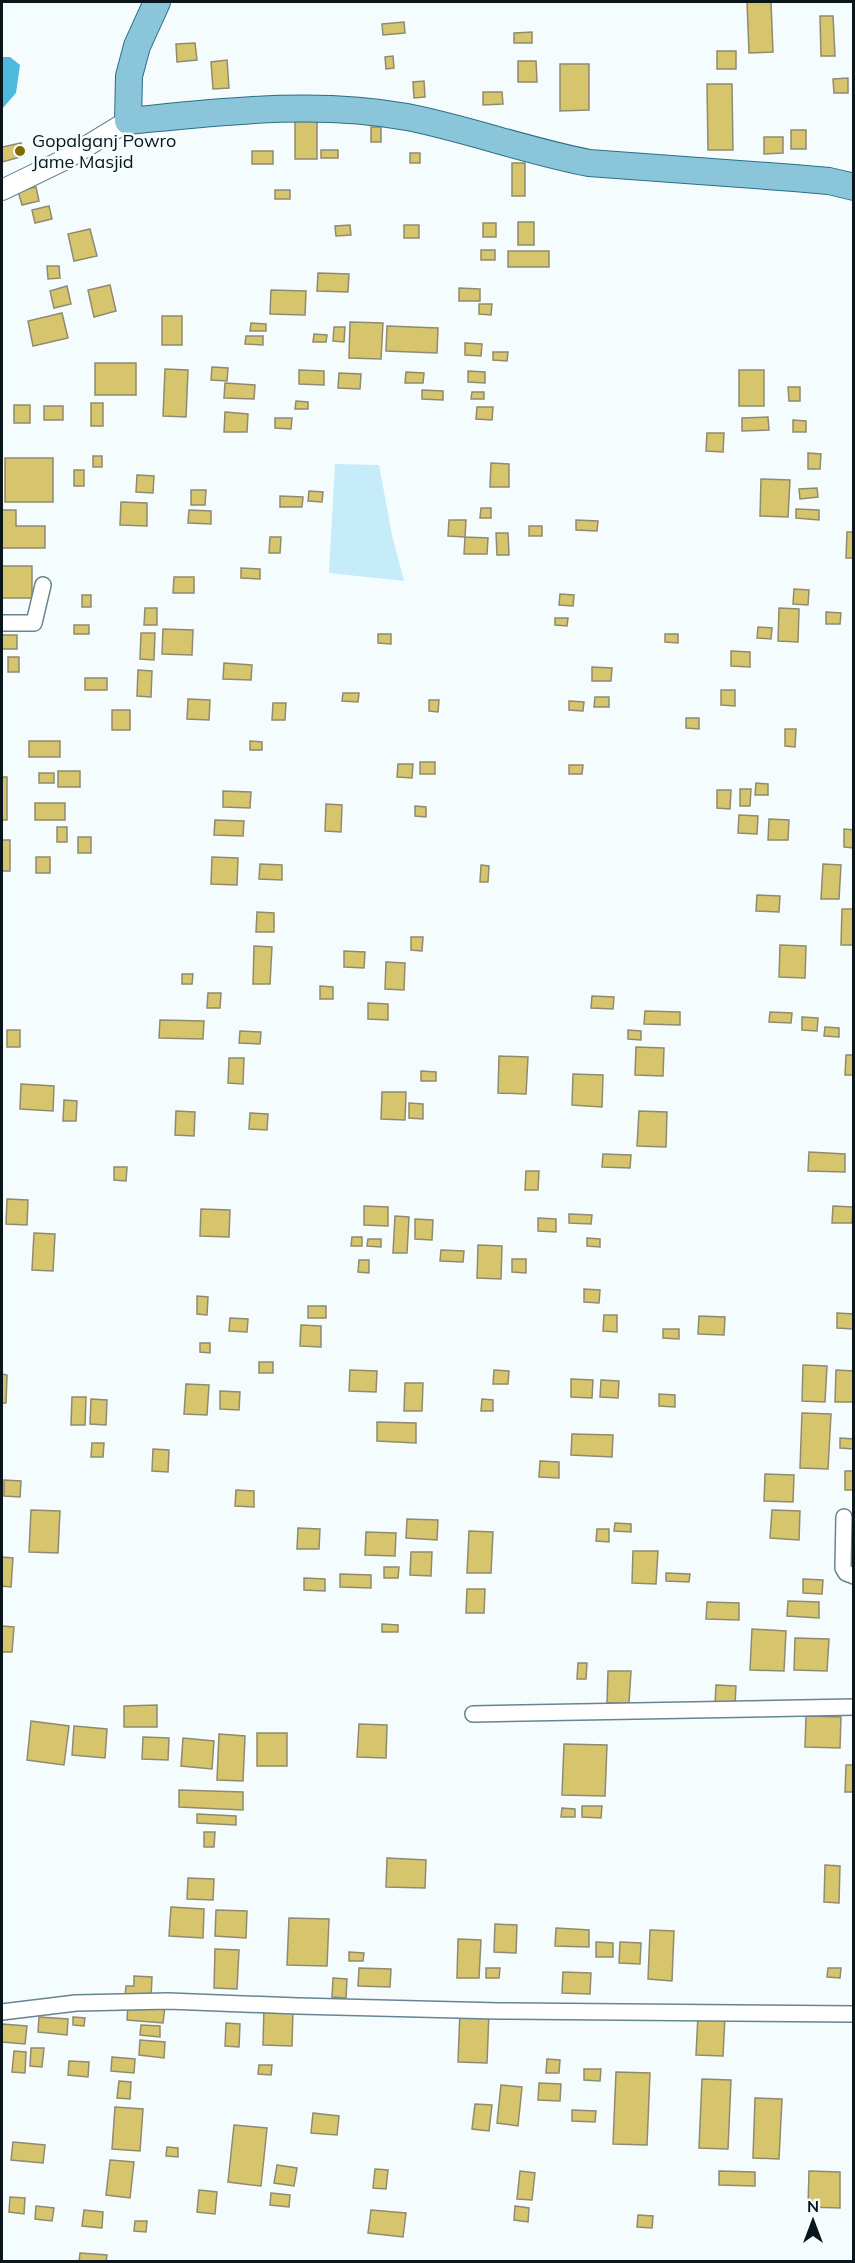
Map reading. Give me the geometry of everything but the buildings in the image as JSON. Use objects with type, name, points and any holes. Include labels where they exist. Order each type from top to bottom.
[{"type":"main road","points":[[157,2],[138,46],[129,76],[128,121],[210,113],[291,109],[356,110],[453,127],[557,157],[589,163],[806,179],[854,187]]},
{"type":"street","points":[[2,190],[64,160],[128,121]]},
{"type":"street","points":[[2,623],[34,623],[43,585]]},
{"type":"street","points":[[844,1517],[843,1568],[846,1573],[854,1576]]},
{"type":"street","points":[[472,1714],[854,1707]]},
{"type":"street","points":[[2,2012],[76,2003],[168,2001],[298,2007],[499,2011],[854,2014]]},
{"type":"shaded area","points":[[335,464],[379,465],[392,535],[404,581],[329,573]]},
{"type":"water","points":[[2,57],[10,57],[20,65],[16,93],[2,109]]},
{"type":"place","name":"Gopalganj Powro Jame Masjid","points":[[20,151]]}]
